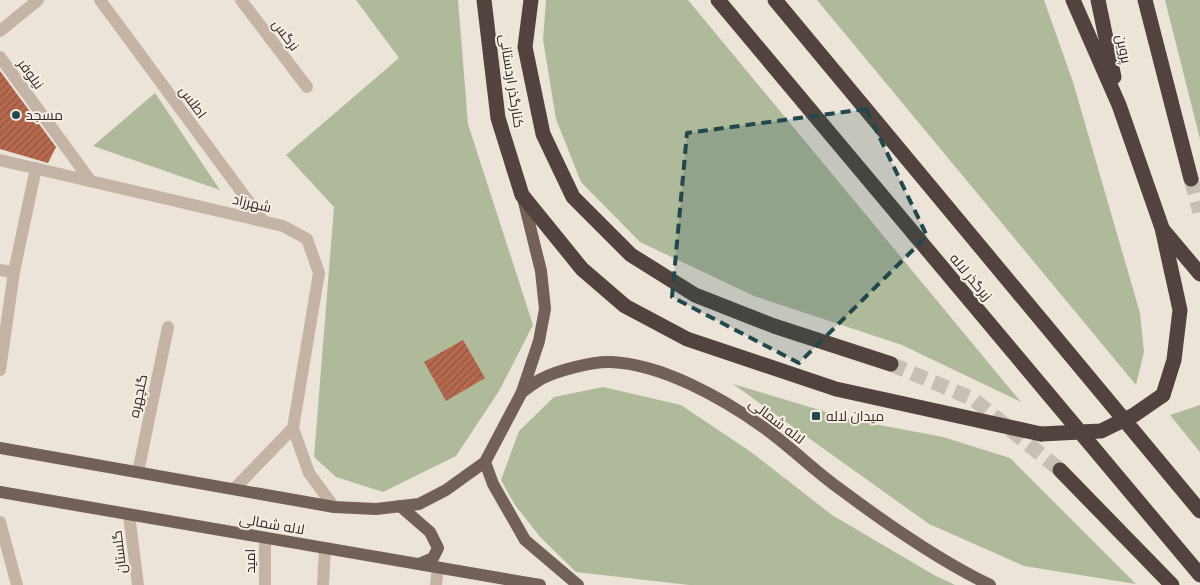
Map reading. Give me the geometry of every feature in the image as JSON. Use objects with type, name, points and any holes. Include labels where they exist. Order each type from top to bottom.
[{"type":"highway","name":"کنارگذر اردستانی","points":[[484,0],[498,118],[522,195]]},
{"type":"highway","points":[[490,45],[496,0]]},
{"type":"highway","points":[[531,0],[525,47],[543,134],[573,198],[631,255],[695,295],[774,326],[891,364]]},
{"type":"highway","name":"زیرگذر لاله","points":[[718,0],[1200,575]]},
{"type":"highway","name":"زیرگذر لاله","points":[[775,0],[1200,511]]},
{"type":"highway","points":[[522,195],[582,269],[625,306],[687,339],[836,389],[1041,434],[1101,431],[1134,415],[1163,395],[1174,360],[1180,310],[1162,228],[1119,105],[1073,0]]},
{"type":"highway","name":"پروین","points":[[1098,0],[1119,105]]},
{"type":"highway","points":[[1145,0],[1191,179]]},
{"type":"highway","points":[[1162,228],[1200,274]]},
{"type":"highway","points":[[1060,470],[1172,585]]},
{"type":"main road","points":[[522,195],[541,272],[545,309],[539,341],[522,392],[485,462],[492,484],[525,540],[578,585]]},
{"type":"main road","name":"لاله شمالی","points":[[522,392],[541,379],[566,370],[610,362],[644,368],[682,382],[721,400],[764,428],[839,489],[974,578],[990,585]]},
{"type":"main road","name":"لاله شمالی","points":[[0,448],[334,507],[376,509],[419,504],[446,490],[485,462]]},
{"type":"main road","name":"لاله شمالی","points":[[0,492],[540,585]]},
{"type":"main road","points":[[400,506],[430,532],[438,548],[433,558],[419,564]]},
{"type":"street","points":[[0,31],[38,0]]},
{"type":"street","name":"اطلس","points":[[100,0],[263,221]]},
{"type":"street","name":"نرگس","points":[[241,0],[307,87]]},
{"type":"street","name":"نیلوفر","points":[[0,57],[90,180]]},
{"type":"street","name":"شهرزاد","points":[[0,160],[283,226],[307,239],[319,273],[293,428]]},
{"type":"street","points":[[0,370],[14,272],[36,168]]},
{"type":"street","points":[[0,270],[14,272]]},
{"type":"street","name":"گلچهره","points":[[138,472],[168,327]]},
{"type":"street","points":[[235,488],[293,428],[309,473],[334,507]]},
{"type":"street","name":"گلستان","points":[[129,515],[138,585]]},
{"type":"street","points":[[0,522],[17,585]]},
{"type":"street","name":"امید","points":[[265,538],[265,585]]},
{"type":"street","points":[[323,585],[325,548]]},
{"type":"street","points":[[436,585],[438,567]]},
{"type":"highlighted area","points":[[866,109],[927,236],[799,363],[672,297],[687,133]]},
{"type":"green space","points":[[356,0],[458,0],[468,124],[533,325],[499,391],[456,456],[383,492],[336,477],[314,457],[334,207],[286,155],[399,58]]},
{"type":"green space","points":[[546,0],[688,0],[1021,402],[902,345],[754,296],[640,242],[581,182],[556,119],[543,40]]},
{"type":"green space","points":[[817,0],[1044,0],[1073,82],[1140,313],[1144,352],[1136,385]]},
{"type":"green space","points":[[1165,0],[1200,0],[1200,139]]},
{"type":"green space","points":[[155,93],[220,190],[93,146]]},
{"type":"green space","points":[[733,384],[853,420],[943,437],[1010,458],[1136,584],[1024,566],[929,524]]},
{"type":"green space","points":[[603,387],[681,405],[751,452],[832,515],[934,575],[955,585],[689,585],[576,572],[541,538],[515,505],[501,480],[519,431],[554,397]]},
{"type":"green space","points":[[1200,405],[1200,452],[1170,415]]},
{"type":"building","name":"مسجد","points":[[0,71],[56,147],[48,163],[0,149]]},
{"type":"building","points":[[463,340],[485,378],[446,401],[424,362]]},
{"type":"tunnel","points":[[1191,179],[1200,212]]},
{"type":"tunnel","points":[[891,364],[973,399],[1060,470]]},
{"type":"place","name":"مسجد","points":[[16,115]]},
{"type":"place","name":"میدان لاله","points":[[816,416]]}]
